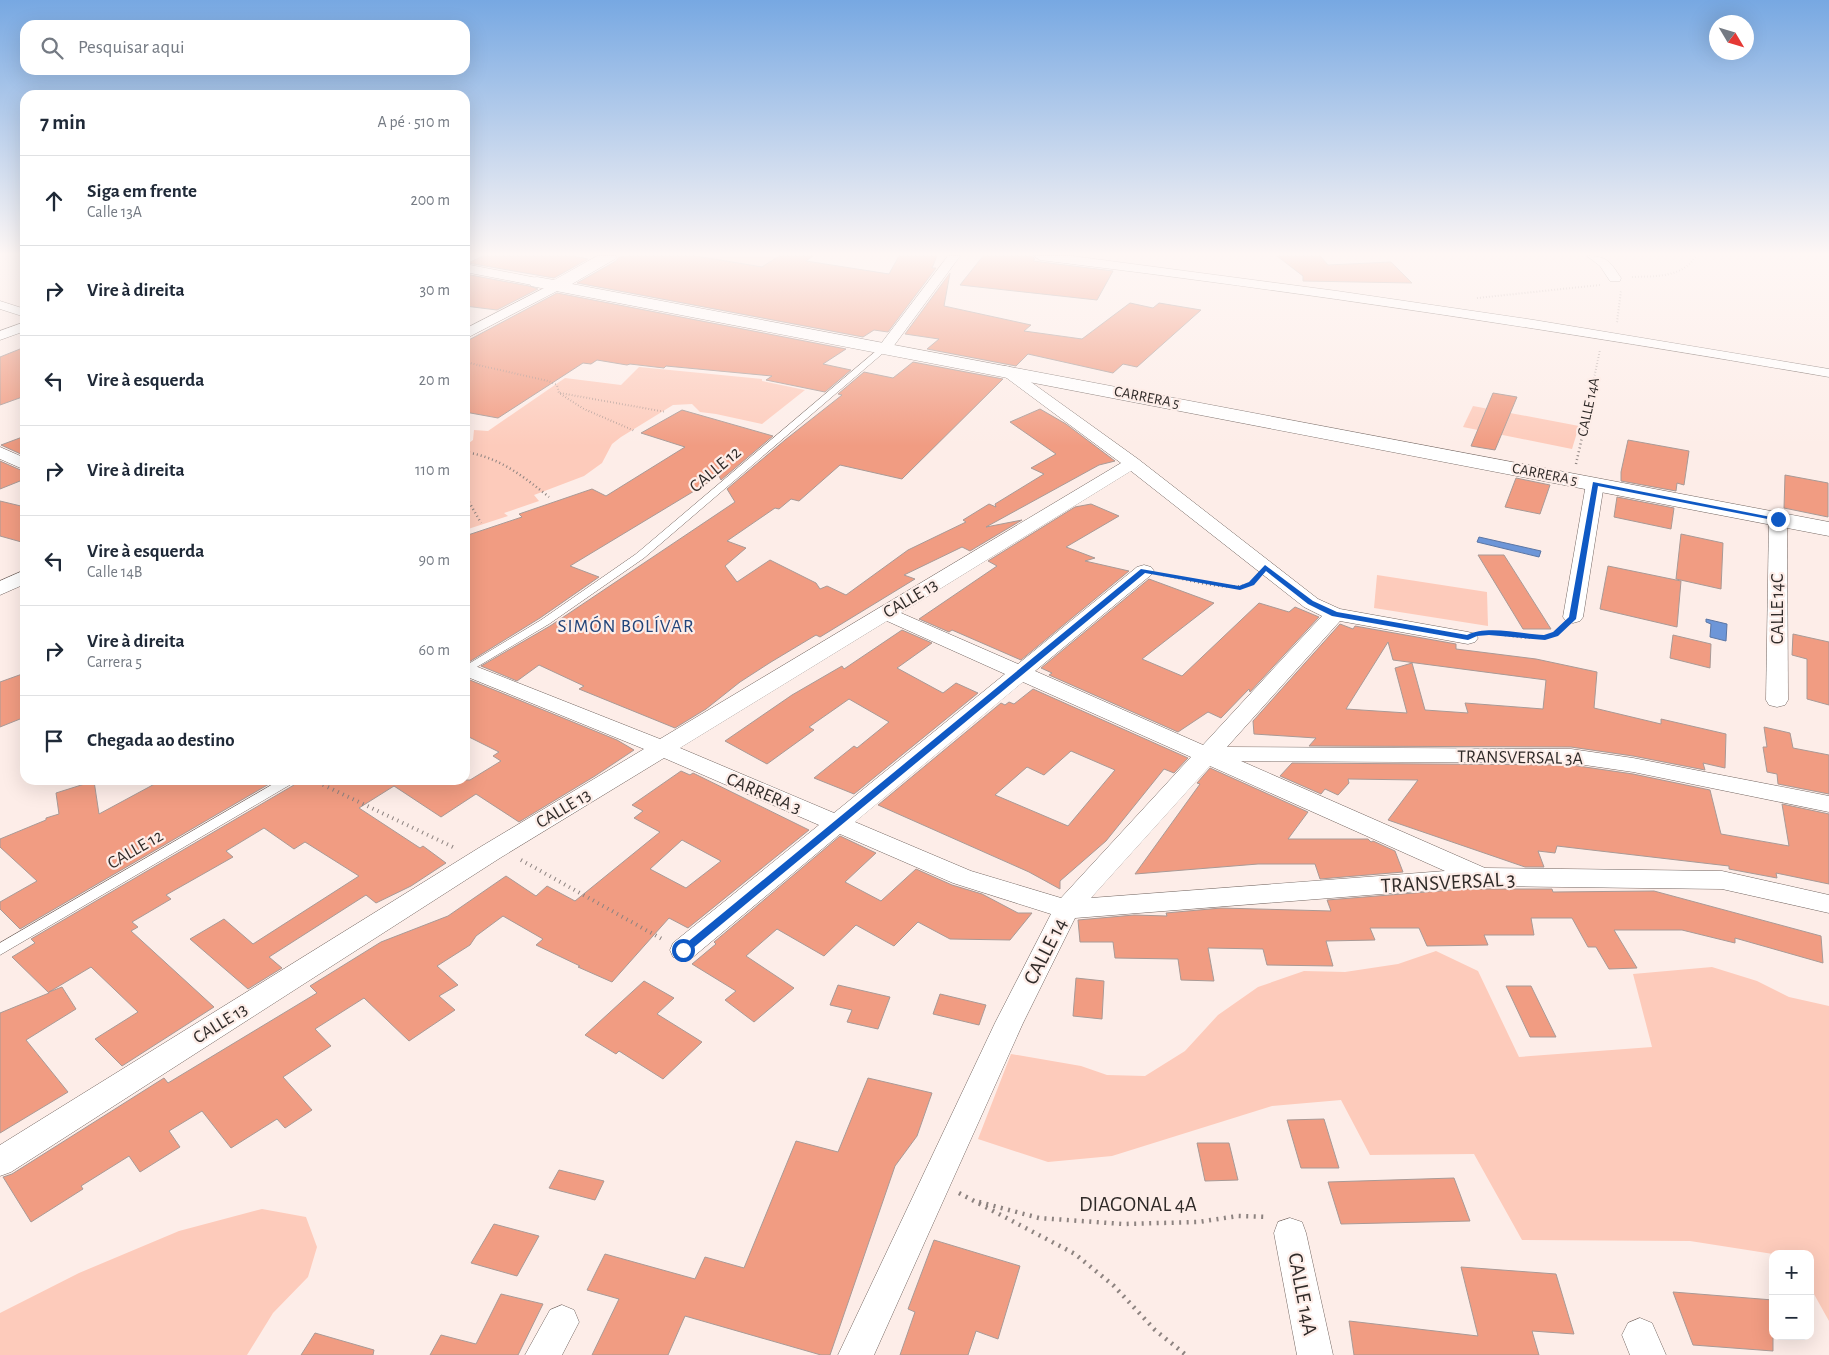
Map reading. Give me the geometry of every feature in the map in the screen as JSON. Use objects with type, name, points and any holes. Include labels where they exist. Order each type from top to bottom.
[{"type":"street","points":[[470,332],[490,319]]},
{"type":"street","name":"CARRERA 5","points":[[734,319],[1829,529]]},
{"type":"street","name":"CALLE 12","points":[[886,348],[907,319]]},
{"type":"street","points":[[1503,319],[1609,335],[1829,373]]},
{"type":"street","points":[[0,336],[20,328]]},
{"type":"street","points":[[1005,370],[1132,463],[1310,603],[1334,614],[1468,638]]},
{"type":"street","points":[[0,452],[20,462]]},
{"type":"street","name":"CALLE 13","points":[[0,1162],[491,852],[1132,463]]},
{"type":"street","points":[[1573,618],[1595,484]]},
{"type":"street","name":"CALLE 14C","points":[[1777,700],[1778,519]]},
{"type":"street","points":[[683,950],[1144,571]]},
{"type":"street","points":[[0,589],[20,579]]},
{"type":"street","points":[[885,613],[1484,877]]},
{"type":"street","name":"CALLE 14","points":[[856,1355],[1009,1022],[1066,909],[1334,614]]},
{"type":"street","name":"CARRERA 3","points":[[470,671],[661,748],[962,877],[1066,909]]},
{"type":"street","name":"TRANSVERSAL 3A","points":[[1207,754],[1571,756],[1633,765],[1829,804]]},
{"type":"street","name":"TRANSVERSAL 3","points":[[1066,909],[1484,877],[1722,880],[1829,904]]},
{"type":"street","name":"CALLE 14A","points":[[1290,1233],[1315,1355]]},
{"type":"street","points":[[543,1355],[562,1322]]},
{"type":"lane","name":"CALLE 12","points":[[470,667],[544,622],[640,556],[886,348]]},
{"type":"lane","name":"CALLE 12","points":[[0,950],[280,785]]},
{"type":"path","points":[[1609,335],[1614,319]]},
{"type":"path","name":"CALLE 14A","points":[[1572,479],[1609,335]]},
{"type":"path","points":[[470,363],[548,381],[556,385],[559,393],[584,409],[635,431]]},
{"type":"path","points":[[559,393],[582,395],[643,409],[666,412]]},
{"type":"path","points":[[470,453],[486,455],[521,474],[549,497]]},
{"type":"path","points":[[470,503],[481,523]]},
{"type":"path","points":[[1144,571],[1240,588],[1252,584],[1265,567]]},
{"type":"path","points":[[1468,638],[1476,634],[1489,633],[1545,638],[1556,634],[1573,618]]},
{"type":"path","points":[[935,1183],[979,1202],[1075,1254],[1114,1286],[1155,1330],[1186,1355]]},
{"type":"path","name":"DIAGONAL 4A","points":[[979,1202],[1039,1218],[1123,1224],[1198,1222],[1238,1216],[1280,1218],[1290,1233]]},
{"type":"shaded area","points":[[639,367],[762,379],[762,381],[805,390],[762,424],[700,412],[692,404],[673,405],[612,444],[602,463],[584,476],[534,495],[539,501],[504,513],[508,516],[470,528],[470,442],[473,440],[474,430],[488,431],[565,378],[621,385]]},
{"type":"shaded area","points":[[1473,406],[1579,426],[1572,449],[1463,427]]},
{"type":"shaded area","points":[[1377,575],[1487,592],[1488,626],[1374,608]]},
{"type":"shaded area","points":[[1436,951],[1478,971],[1519,1057],[1652,1047],[1633,974],[1712,967],[1757,981],[1789,997],[1829,1006],[1829,1321],[1814,1294],[1814,1250],[1769,1250],[1769,1253],[1690,1241],[1522,1240],[1474,1154],[1370,1155],[1341,1100],[1272,1106],[1112,1156],[1048,1162],[978,1139],[1011,1054],[1081,1066],[1107,1075],[1145,1076],[1185,1051],[1218,1015],[1258,987],[1304,971],[1345,972],[1398,964]]},
{"type":"shaded area","points":[[262,1209],[306,1217],[317,1247],[308,1277],[273,1313],[247,1355],[0,1355],[0,1313],[79,1273],[179,1231]]},
{"type":"water","points":[[1479,537],[1541,551],[1539,557],[1477,542]]},
{"type":"water","points":[[1706,619],[1727,624],[1726,641],[1710,637],[1711,624],[1706,622]]},
{"type":"building","points":[[508,319],[692,319],[846,349],[823,364],[851,370],[825,392],[766,380],[772,376],[666,366],[664,368],[627,365],[597,360],[591,364],[583,363],[498,418],[470,413],[470,339]]},
{"type":"building","points":[[769,319],[898,319],[888,332],[874,330],[863,337]]},
{"type":"building","points":[[916,319],[1005,319],[1031,325],[1024,331],[1082,339],[1108,319],[1191,319],[1137,367],[1123,364],[1113,373],[1028,354],[1016,366],[927,349],[939,339],[905,334]]},
{"type":"building","points":[[20,349],[20,398],[0,405],[0,357]]},
{"type":"building","points":[[913,362],[1003,379],[902,479],[840,465],[799,501],[791,499],[779,509],[775,508],[727,541],[746,548],[725,566],[737,582],[770,560],[816,583],[820,589],[827,586],[846,595],[908,550],[966,522],[963,520],[989,504],[996,507],[995,504],[1044,474],[1031,468],[1056,454],[1010,422],[1040,409],[1066,424],[1115,461],[1099,465],[986,527],[1022,520],[970,551],[962,547],[904,575],[915,579],[820,637],[816,635],[771,662],[740,682],[706,709],[675,728],[579,689],[584,686],[539,665],[517,681],[481,666],[550,626],[735,502],[727,489],[842,395],[838,394],[864,372],[893,378]]},
{"type":"building","points":[[1493,393],[1517,397],[1495,450],[1471,446]]},
{"type":"building","points":[[682,410],[773,436],[721,480],[719,476],[570,566],[599,577],[540,618],[470,661],[470,534],[522,517],[519,514],[592,489],[606,496],[685,447],[641,433]]},
{"type":"building","points":[[20,438],[20,454],[1,445]]},
{"type":"building","points":[[1628,440],[1689,451],[1684,485],[1677,483],[1676,491],[1621,481],[1621,472]]},
{"type":"building","points":[[0,461],[20,470],[20,481],[0,489]]},
{"type":"building","points":[[1785,475],[1828,483],[1828,517],[1784,508]]},
{"type":"building","points":[[1516,478],[1550,485],[1540,514],[1505,507]]},
{"type":"building","points":[[1617,497],[1674,508],[1671,529],[1614,517]]},
{"type":"building","points":[[0,501],[20,506],[20,542],[0,536]]},
{"type":"building","points":[[1091,504],[1119,516],[1066,547],[1095,558],[1085,561],[1129,571],[1021,660],[952,630],[949,632],[919,619],[997,566],[988,561],[1075,507]]},
{"type":"building","points":[[1681,534],[1723,543],[1721,589],[1676,579]]},
{"type":"building","points":[[1478,555],[1504,555],[1551,629],[1523,629]]},
{"type":"building","points":[[1608,566],[1681,581],[1677,627],[1600,609]]},
{"type":"building","points":[[1149,579],[1214,603],[1142,659],[1182,676],[1259,603],[1289,612],[1295,607],[1319,617],[1250,692],[1249,689],[1221,718],[1208,712],[1178,732],[1049,675],[1052,673],[1041,668]]},
{"type":"building","points":[[1340,624],[1353,629],[1355,626],[1456,644],[1456,649],[1536,659],[1597,672],[1594,708],[1661,724],[1661,719],[1726,734],[1725,768],[1703,763],[1705,770],[1633,756],[1571,747],[1309,746],[1316,738],[1254,734],[1253,721]],"holes":[[[1388,642],[1393,660],[1546,680],[1543,709],[1465,703],[1468,713],[1425,710],[1412,663],[1395,668],[1407,713],[1346,709]]]},
{"type":"building","points":[[902,630],[932,643],[897,668],[943,693],[956,683],[978,693],[854,794],[814,778],[854,746],[857,748],[889,722],[849,699],[809,727],[814,730],[767,764],[725,741],[792,695],[842,666],[844,669]]},
{"type":"building","points":[[1793,634],[1829,642],[1829,705],[1807,699],[1807,659],[1792,655]]},
{"type":"building","points":[[1673,635],[1711,644],[1710,668],[1670,658]]},
{"type":"building","points":[[20,675],[20,719],[0,727],[0,682]]},
{"type":"building","points":[[470,680],[617,740],[634,750],[519,822],[476,794],[441,817],[394,786],[359,808],[420,848],[423,846],[446,863],[411,886],[376,903],[366,895],[269,957],[282,968],[248,989],[190,939],[224,919],[253,944],[359,876],[305,842],[294,849],[264,828],[226,851],[233,857],[166,895],[171,899],[132,922],[138,927],[131,931],[214,1007],[122,1066],[95,1039],[138,1012],[91,967],[49,992],[62,987],[76,1009],[26,1040],[68,1092],[0,1133],[0,1013],[49,993],[12,957],[35,943],[31,939],[294,785],[470,785],[470,780],[501,761],[493,756],[499,752],[470,738]]},
{"type":"building","points":[[1033,689],[1188,758],[1174,773],[1164,769],[1106,841],[1060,881],[1060,889],[1029,872],[878,805],[1001,703],[1005,705],[1009,702],[1014,704]],"holes":[[[1071,751],[1115,770],[1068,826],[995,795],[1027,767],[1044,775]]]},
{"type":"building","points":[[1764,727],[1790,733],[1793,748],[1829,755],[1829,794],[1778,784],[1777,774],[1767,772],[1763,747],[1767,747]]},
{"type":"building","points":[[1292,763],[1571,765],[1633,774],[1710,790],[1721,834],[1789,846],[1782,804],[1829,814],[1829,884],[1776,873],[1777,878],[1729,869],[1729,866],[1557,846],[1555,853],[1538,851],[1544,867],[1525,867],[1388,820],[1418,780],[1348,779],[1349,783],[1338,795],[1325,789],[1321,794],[1280,776]]},
{"type":"building","points":[[1210,768],[1308,812],[1288,839],[1368,839],[1371,842],[1373,841],[1395,851],[1403,872],[1320,879],[1315,864],[1258,864],[1135,874],[1200,784],[1197,783]]},
{"type":"building","points":[[681,771],[690,775],[693,773],[809,830],[688,928],[669,918],[612,982],[536,945],[543,939],[503,916],[476,936],[470,945],[437,966],[458,985],[439,996],[455,1010],[409,1041],[364,998],[315,1029],[331,1046],[283,1077],[312,1110],[285,1128],[277,1119],[231,1148],[202,1111],[169,1131],[180,1147],[140,1172],[129,1156],[81,1186],[83,1189],[31,1222],[3,1177],[12,1174],[164,1078],[168,1083],[317,993],[310,986],[381,942],[448,916],[506,876],[536,896],[547,886],[575,901],[660,832],[634,818],[643,811],[632,805]],"holes":[[[682,840],[721,861],[686,888],[650,869]]]},
{"type":"building","points":[[81,785],[95,785],[99,814],[153,785],[267,785],[20,929],[0,909],[0,902],[37,881],[0,847],[0,839],[59,814],[56,793]]},
{"type":"building","points":[[840,836],[876,853],[845,882],[881,901],[916,869],[952,885],[982,894],[1018,913],[1032,913],[1010,940],[950,939],[918,922],[894,946],[856,925],[824,956],[777,929],[746,956],[794,988],[754,1022],[725,1000],[736,991],[692,964],[716,944],[714,942]]},
{"type":"building","points":[[1464,889],[1552,889],[1553,892],[1654,891],[1821,936],[1823,963],[1735,938],[1735,943],[1682,930],[1614,930],[1637,968],[1609,969],[1596,947],[1588,947],[1572,918],[1531,918],[1534,935],[1484,935],[1488,945],[1427,946],[1419,928],[1370,928],[1375,940],[1326,941],[1333,966],[1267,965],[1263,949],[1208,948],[1214,981],[1181,980],[1178,959],[1115,958],[1113,942],[1080,942],[1078,920],[1134,915],[1167,916],[1166,913],[1221,908],[1331,911],[1327,900]]},
{"type":"building","points":[[1076,978],[1104,981],[1102,1019],[1073,1016]]},
{"type":"building","points":[[644,981],[674,998],[657,1014],[702,1042],[663,1079],[619,1051],[616,1054],[585,1035]]},
{"type":"building","points":[[838,985],[890,997],[878,1029],[847,1022],[852,1010],[830,1005]]},
{"type":"building","points":[[1506,986],[1531,986],[1556,1037],[1530,1037]]},
{"type":"building","points":[[940,994],[986,1005],[979,1025],[933,1014]]},
{"type":"building","points":[[868,1078],[932,1093],[917,1136],[895,1166],[830,1355],[821,1355],[685,1316],[668,1355],[592,1355],[619,1299],[587,1290],[605,1254],[695,1279],[705,1257],[744,1268],[796,1141],[838,1152]]},
{"type":"building","points":[[1324,1119],[1339,1168],[1301,1168],[1287,1120]]},
{"type":"building","points":[[1197,1143],[1229,1143],[1238,1180],[1205,1181]]},
{"type":"building","points":[[559,1170],[604,1181],[595,1200],[549,1188]]},
{"type":"building","points":[[1454,1178],[1470,1221],[1341,1224],[1328,1182]]},
{"type":"building","points":[[494,1224],[539,1236],[517,1276],[471,1263]]},
{"type":"building","points":[[934,1240],[1020,1266],[998,1339],[976,1331],[968,1355],[900,1355],[915,1312],[908,1309]]},
{"type":"building","points":[[1461,1267],[1556,1274],[1574,1334],[1532,1331],[1539,1355],[1354,1355],[1349,1321],[1478,1336]]},
{"type":"building","points":[[1673,1292],[1769,1300],[1769,1340],[1773,1340],[1773,1351],[1693,1345]]},
{"type":"building","points":[[501,1294],[543,1304],[518,1355],[430,1355],[441,1335],[476,1344]]},
{"type":"building","points":[[315,1333],[374,1350],[373,1355],[301,1355]]},
{"type":"district","name":"SIMÓN BOLÍVAR","points":[[626,625]]},
{"type":"route","points":[[683,950],[1144,571],[1240,588],[1252,584],[1265,567],[1310,603],[1334,614],[1468,638],[1476,634],[1489,633],[1545,638],[1556,634],[1573,618],[1595,484],[1778,519]]}]
